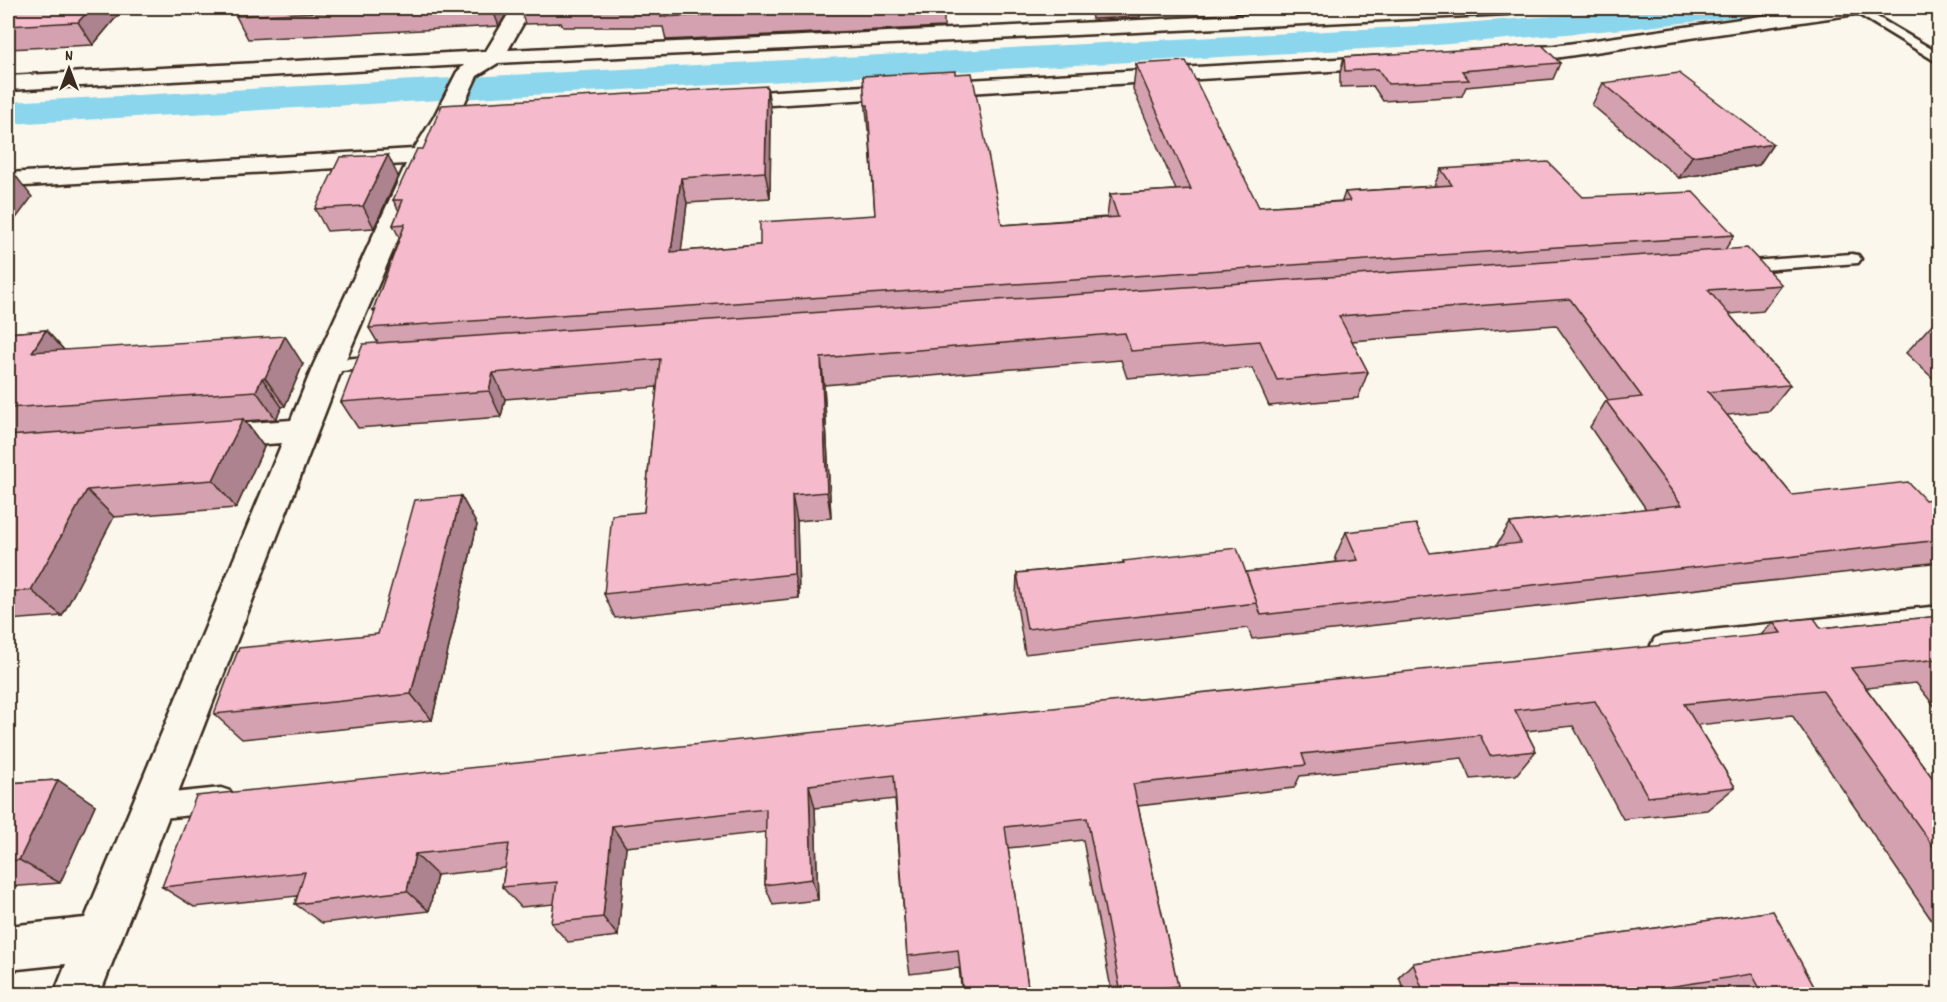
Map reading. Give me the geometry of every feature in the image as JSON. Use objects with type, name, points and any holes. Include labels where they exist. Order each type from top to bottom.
[{"type":"street","points":[[77,994],[328,366],[422,156],[458,116],[468,72],[493,57],[522,8]]},
{"type":"street","points":[[8,83],[493,57],[1078,17],[1508,8]]},
{"type":"street","points":[[1483,56],[1554,52],[1855,8]]},
{"type":"street","points":[[696,102],[1411,60]]},
{"type":"street","points":[[8,180],[422,156]]},
{"type":"street","points":[[185,439],[303,430]]},
{"type":"street","points":[[8,948],[99,939]]},
{"type":"lane","points":[[1855,8],[1940,60]]},
{"type":"lane","points":[[1721,268],[1852,259]]},
{"type":"lane","points":[[328,366],[400,361]]},
{"type":"lane","points":[[1642,647],[1940,615]]},
{"type":"lane","points":[[153,807],[249,797]]},
{"type":"building","points":[[8,8],[91,8],[78,22],[8,26]]},
{"type":"building","points":[[242,8],[402,8],[236,16]]},
{"type":"building","points":[[665,8],[874,8],[661,17]]},
{"type":"building","points":[[1542,45],[1560,63],[1462,71],[1469,80],[1388,84],[1378,69],[1345,71],[1344,57]]},
{"type":"building","points":[[1186,61],[1259,207],[1350,201],[1345,192],[1452,185],[1441,169],[1548,162],[1583,197],[1693,192],[1734,235],[369,328],[376,309],[373,310],[405,224],[393,225],[403,200],[393,200],[417,149],[423,149],[442,105],[767,86],[765,172],[681,178],[671,252],[760,245],[760,222],[875,215],[868,105],[865,105],[863,76],[955,71],[955,74],[972,73],[1002,225],[1118,217],[1110,194],[1191,189],[1136,64]]},
{"type":"building","points":[[1679,73],[1773,144],[1692,156],[1603,83]]},
{"type":"building","points":[[388,155],[363,206],[315,209],[340,157]]},
{"type":"building","points":[[15,175],[8,185],[8,176]]},
{"type":"building","points":[[1747,248],[1782,285],[1708,290],[1790,385],[1708,392],[1792,495],[1908,482],[1925,500],[1940,498],[1940,540],[1261,615],[1246,572],[1358,560],[1346,532],[1416,524],[1430,553],[1521,543],[1510,523],[1682,505],[1606,401],[1642,397],[1570,299],[1339,316],[1368,372],[1277,380],[1260,341],[1131,351],[1125,333],[821,358],[827,492],[792,495],[794,574],[604,594],[612,515],[644,512],[660,359],[493,373],[489,391],[341,402],[363,344]]},
{"type":"building","points":[[46,330],[32,352],[285,336],[265,378],[262,378],[256,391],[8,408],[8,333]]},
{"type":"building","points":[[243,419],[213,480],[87,490],[31,590],[8,592],[8,436]]},
{"type":"building","points":[[461,496],[411,694],[214,714],[239,648],[378,634],[415,500]]},
{"type":"building","points":[[1237,548],[1257,603],[1027,629],[1017,573],[1124,563],[1123,561]]},
{"type":"building","points":[[1940,616],[1940,659],[1851,668],[1937,784],[1940,784],[1940,856],[1822,690],[1684,704],[1735,787],[1648,797],[1595,701],[1515,710],[1536,751],[1490,756],[1480,735],[1302,754],[1306,765],[1133,784],[1178,986],[1121,993],[1087,818],[1005,827],[1029,994],[963,994],[958,950],[907,956],[894,775],[809,785],[812,879],[765,885],[766,809],[612,826],[603,917],[551,923],[557,882],[502,887],[509,844],[415,854],[407,891],[295,904],[305,872],[162,887],[196,796],[1781,633],[1773,622],[1814,618],[1821,628]]},
{"type":"building","points":[[58,780],[19,860],[8,861],[8,783]]},
{"type":"building","points":[[1773,911],[1818,994],[1763,994],[1752,974],[1623,994],[1424,994],[1413,963]]},
{"type":"waterway","points":[[8,113],[1437,35],[1647,18],[1736,8]]}]
